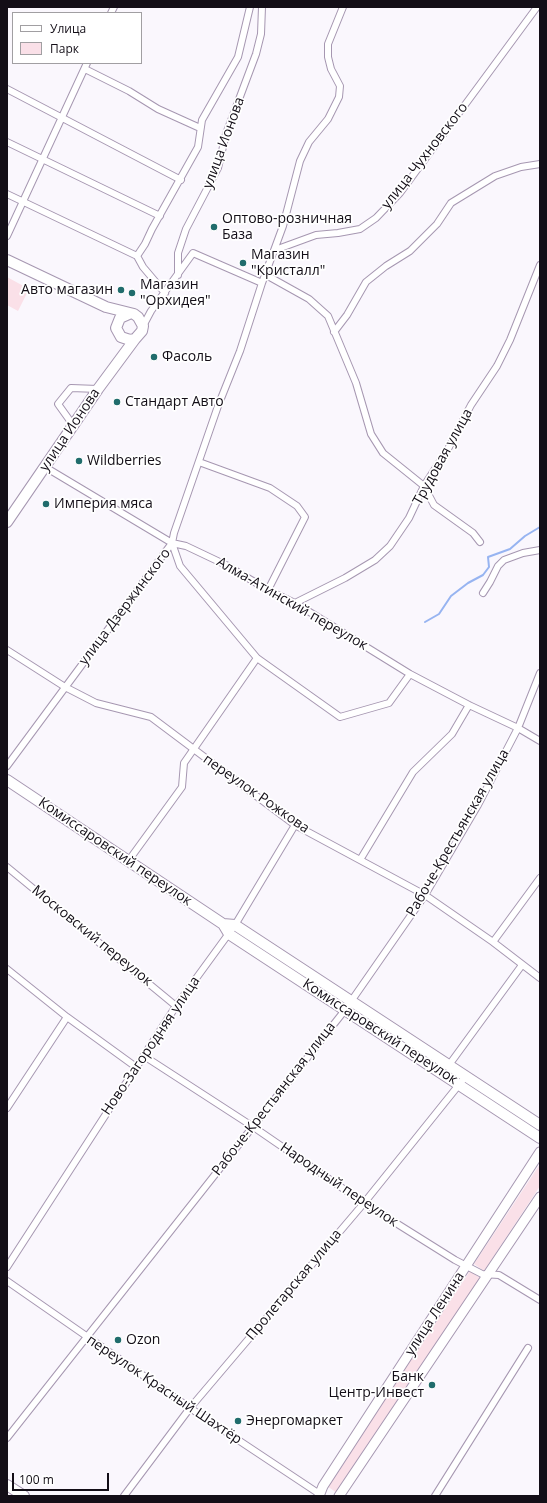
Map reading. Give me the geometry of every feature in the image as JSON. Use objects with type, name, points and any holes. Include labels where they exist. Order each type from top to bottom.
[{"type":"main road","points":[[7,260],[106,307],[137,319],[142,331],[135,339],[125,339],[117,330]]},
{"type":"main road","points":[[106,307],[114,317],[120,345],[119,357],[109,372]]},
{"type":"main road","points":[[117,330],[120,318],[137,319]]},
{"type":"main road","name":"улица Ионова","points":[[7,522],[109,372],[135,339]]},
{"type":"main road","name":"Комиссаровский переулок","points":[[7,780],[223,924],[228,934],[540,1138]]},
{"type":"main road","name":"Комиссаровский переулок","points":[[223,924],[235,925],[540,1125]]},
{"type":"main road","name":"улица Ленина","points":[[320,1495],[323,1486],[540,1152]]},
{"type":"main road","name":"улица Ленина","points":[[339,1496],[540,1197]]},
{"type":"main road","points":[[7,1485],[24,1496]]},
{"type":"street","name":"улица Ионова","points":[[137,256],[198,148],[201,136],[200,128],[202,120],[238,57],[250,7]]},
{"type":"street","name":"улица Ионова","points":[[178,275],[178,253],[186,229],[218,168],[226,134],[256,54],[261,34],[262,7]]},
{"type":"street","name":"улица Дзержинского","points":[[7,766],[172,543],[174,533],[275,250],[283,226],[300,161],[309,142],[328,119],[339,97],[340,86],[331,69],[328,57],[328,44],[342,7]]},
{"type":"street","name":"улица Чухновского","points":[[275,250],[316,235],[360,229],[376,218],[400,193],[537,7]]},
{"type":"street","points":[[7,236],[86,66],[158,109],[200,128]]},
{"type":"street","points":[[7,89],[181,180]]},
{"type":"street","points":[[7,142],[160,216]]},
{"type":"street","points":[[334,332],[348,315],[366,282],[410,251],[436,224],[450,203],[494,176],[521,167],[540,164]]},
{"type":"street","points":[[7,194],[137,256],[143,266],[165,293]]},
{"type":"street","points":[[137,319],[151,311],[193,253],[262,283]]},
{"type":"street","name":"Трудовая улица","points":[[295,603],[345,578],[375,560],[390,546],[398,535],[409,518],[424,486],[448,449],[471,405],[497,366],[510,340],[540,266]]},
{"type":"street","points":[[266,275],[309,299],[328,316],[356,383],[371,434],[383,453],[424,486],[434,505],[473,534],[480,542]]},
{"type":"street","points":[[73,425],[58,404],[71,388],[98,389]]},
{"type":"street","points":[[199,462],[270,488],[297,506],[305,517],[268,590]]},
{"type":"street","name":"Алма-Атинский переулок","points":[[45,467],[172,543],[186,546],[226,565],[268,590],[295,603],[410,674],[469,706],[518,728],[540,741]]},
{"type":"street","points":[[172,543],[180,566],[257,658],[340,717],[390,703],[410,674]]},
{"type":"street","points":[[483,592],[498,566],[504,560],[523,553],[540,550]]},
{"type":"street","name":"переулок Рожкова","points":[[7,650],[65,687],[96,703],[151,717],[295,825],[425,895],[493,942],[540,978]]},
{"type":"street","points":[[129,860],[182,787],[184,763],[257,658]]},
{"type":"street","name":"Рабоче-Крестьянская улица","points":[[7,1438],[344,1010],[425,895],[478,805],[518,728],[540,673]]},
{"type":"street","points":[[360,860],[413,772],[452,734],[469,706]]},
{"type":"street","name":"Ново-Загородняя улица","points":[[7,1267],[176,1006],[235,925],[295,825]]},
{"type":"street","name":"Московский переулок","points":[[7,867],[176,1006]]},
{"type":"street","points":[[493,942],[540,878]]},
{"type":"street","points":[[449,1065],[522,965]]},
{"type":"street","points":[[7,969],[67,1017],[136,1068]]},
{"type":"street","points":[[7,1108],[67,1017]]},
{"type":"street","name":"Народный переулок","points":[[144,1056],[252,1126],[364,1204],[467,1266],[488,1276],[499,1275],[540,1300]]},
{"type":"street","name":"Пролетарская улица","points":[[124,1496],[190,1408],[364,1204],[466,1076]]},
{"type":"street","name":"переулок Красный Шахтёр","points":[[7,1281],[190,1408],[320,1495]]},
{"type":"street","points":[[435,1496],[528,1348]]},
{"type":"green space","points":[[7,277],[29,289],[18,311],[7,305]]},
{"type":"green space","points":[[540,1164],[540,1186],[484,1271],[474,1264]]},
{"type":"green space","points":[[470,1271],[480,1278],[337,1493],[327,1486]]},
{"type":"waterway","points":[[425,622],[439,614],[451,596],[468,583],[483,575],[489,567],[488,557],[510,549],[525,536],[540,527]]},
{"type":"place","name":"Оптово-розничная База","points":[[214,227]]},
{"type":"place","name":"Магазин \"Кристалл\"","points":[[243,263]]},
{"type":"place","name":"Авто магазин","points":[[121,290]]},
{"type":"place","name":"Магазин \"Орхидея\"","points":[[132,293]]},
{"type":"place","name":"Фасоль","points":[[154,357]]},
{"type":"place","name":"Стандарт Авто","points":[[117,402]]},
{"type":"place","name":"Wildberries","points":[[79,461]]},
{"type":"place","name":"Империя мяса","points":[[46,504]]},
{"type":"place","name":"Ozon","points":[[118,1340]]},
{"type":"place","name":"Банк Центр-Инвест","points":[[432,1385]]},
{"type":"place","name":"Энергомаркет","points":[[238,1421]]}]
